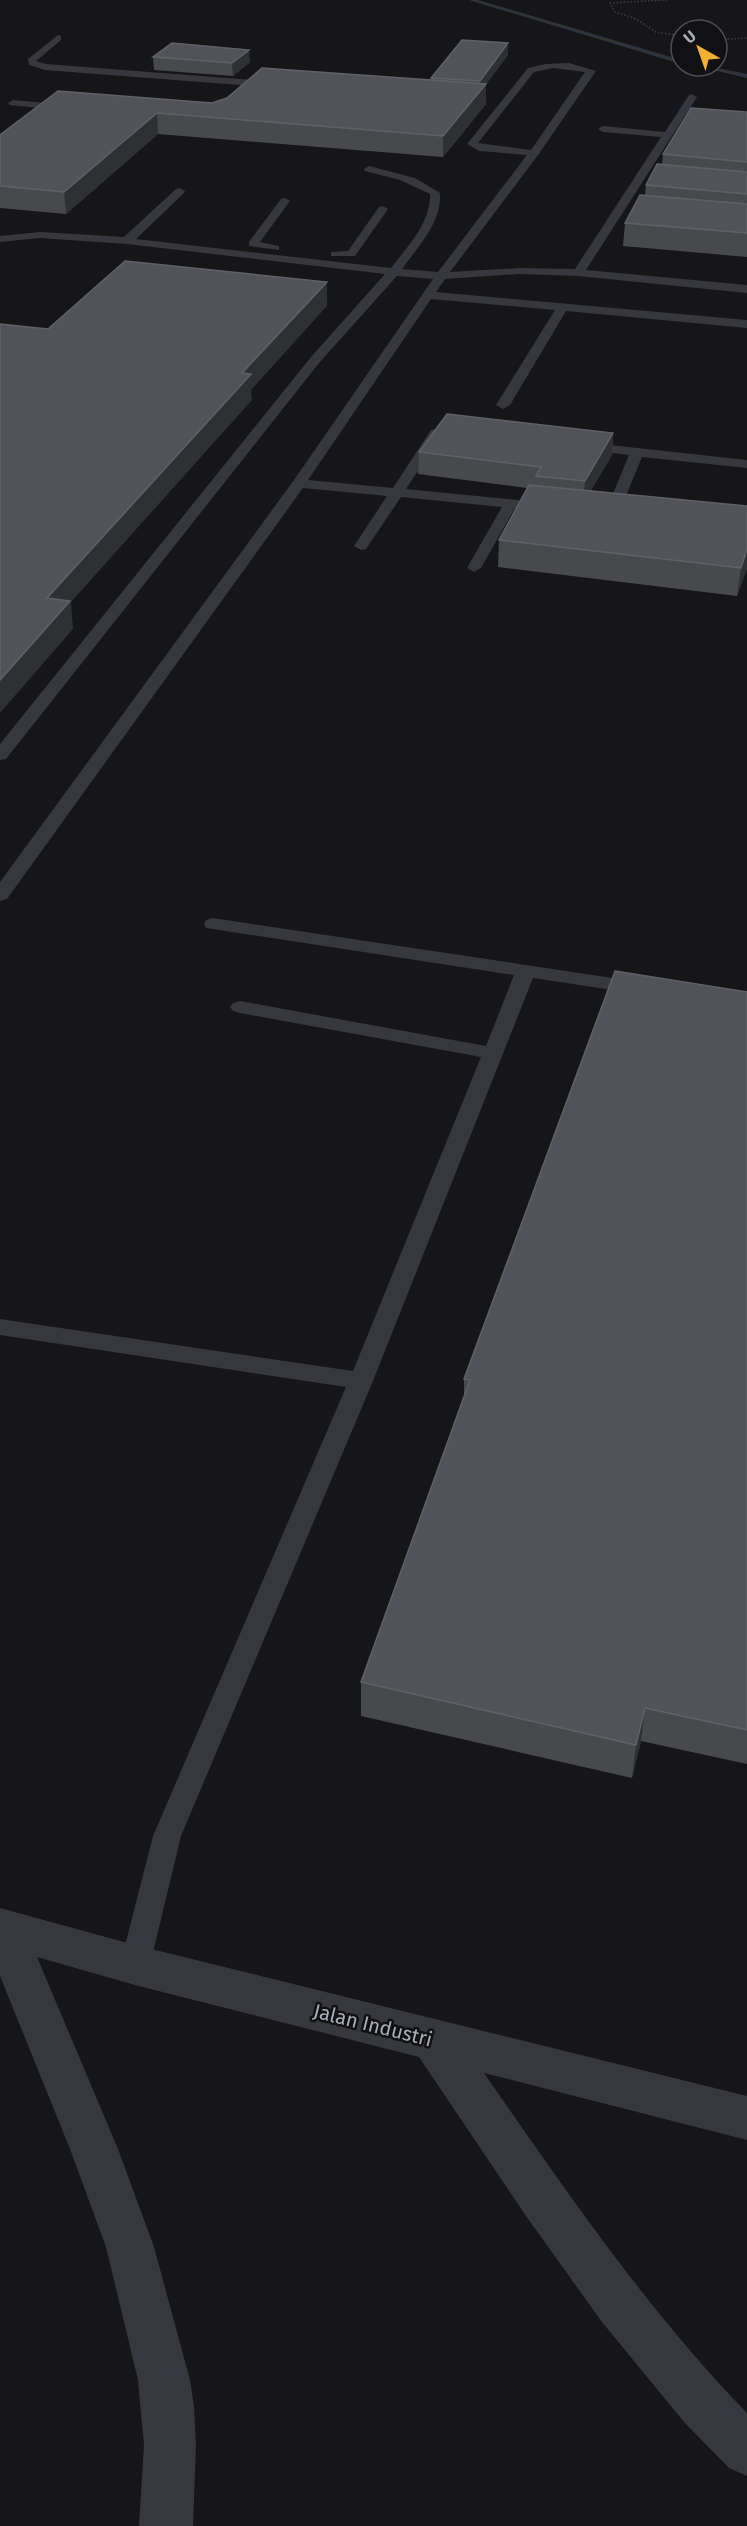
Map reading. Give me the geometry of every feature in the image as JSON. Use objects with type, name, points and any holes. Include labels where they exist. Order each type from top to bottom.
[{"type":"street","name":"Jalan Industri","points":[[1,1928],[135,1965],[747,2118]]},
{"type":"street","points":[[1,1928],[93,2149],[130,2247],[164,2380],[168,2407],[170,2445],[166,2526]]},
{"type":"street","points":[[434,2040],[594,2272],[680,2377],[747,2450]]},
{"type":"lane","points":[[58,38],[31,61],[32,63],[45,67],[282,85]]},
{"type":"lane","points":[[0,895],[299,483],[441,276],[534,153],[591,71],[581,68],[534,68],[472,144],[479,148],[534,153]]},
{"type":"lane","points":[[250,91],[259,83]]},
{"type":"lane","points":[[578,273],[625,211],[692,97]]},
{"type":"lane","points":[[496,100],[508,101]]},
{"type":"lane","points":[[13,103],[84,109]]},
{"type":"lane","points":[[603,129],[668,135]]},
{"type":"lane","points":[[0,755],[315,360],[394,272],[433,216],[437,200],[435,193],[422,184],[405,177],[369,169]]},
{"type":"lane","points":[[127,241],[180,191]]},
{"type":"lane","points":[[285,201],[253,245],[394,272],[441,276],[519,271],[578,273],[747,289]]},
{"type":"lane","points":[[0,239],[40,235],[331,259],[351,254],[382,209]]},
{"type":"lane","points":[[428,295],[747,324]]},
{"type":"lane","points":[[503,405],[563,307]]},
{"type":"lane","points":[[361,546],[437,432],[451,430]]},
{"type":"lane","points":[[567,444],[747,464]]},
{"type":"lane","points":[[612,513],[637,452]]},
{"type":"lane","points":[[299,483],[567,508]]},
{"type":"lane","points":[[474,568],[511,503]]},
{"type":"lane","points":[[213,924],[654,990]]},
{"type":"lane","points":[[135,1965],[167,1836],[361,1381],[526,970]]},
{"type":"lane","points":[[240,1007],[492,1053]]},
{"type":"lane","points":[[0,1327],[361,1381]]},
{"type":"path","points":[[667,0],[610,3],[615,12],[634,18],[656,32],[669,34]]},
{"type":"path","points":[[729,39],[747,38]]},
{"type":"building","points":[[462,40],[508,43],[480,81],[431,78]]},
{"type":"building","points":[[172,43],[249,50],[232,63],[153,57]]},
{"type":"building","points":[[262,68],[486,84],[443,136],[157,113],[64,192],[0,186],[0,135],[58,91],[212,103],[227,98]]},
{"type":"building","points":[[691,108],[747,112],[747,162],[663,154]]},
{"type":"building","points":[[657,164],[747,172],[747,194],[646,185]]},
{"type":"building","points":[[640,195],[747,204],[747,233],[625,223]]},
{"type":"building","points":[[125,261],[327,282],[242,373],[251,374],[47,598],[70,601],[0,680],[0,324],[48,329]]},
{"type":"building","points":[[447,414],[613,433],[585,481],[536,476],[541,467],[419,452]]},
{"type":"building","points":[[529,485],[747,506],[747,549],[741,568],[499,540]]},
{"type":"building","points":[[615,971],[747,992],[747,1730],[645,1708],[636,1745],[361,1682],[470,1380],[464,1379]]},
{"type":"waterway","points":[[472,0],[669,58]]},
{"type":"waterway","points":[[729,72],[747,76]]}]
